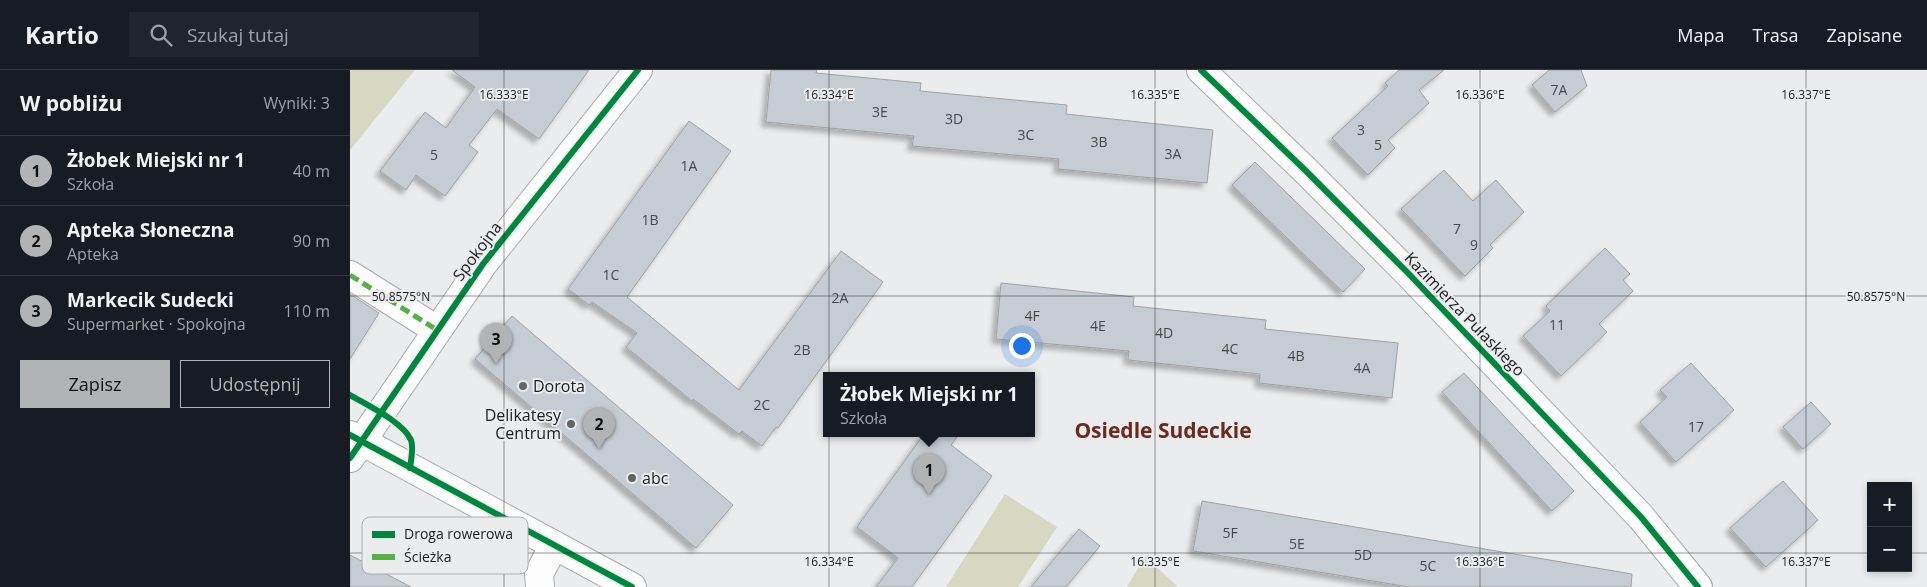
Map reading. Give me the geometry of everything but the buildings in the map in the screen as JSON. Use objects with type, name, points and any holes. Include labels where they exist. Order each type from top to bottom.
[{"type":"street","name":"Spokojna","points":[[354,445],[483,264],[638,70]]},
{"type":"street","name":"Kazimierza Pułaskiego","points":[[1201,70],[1305,170],[1414,280],[1641,517],[1698,587]]},
{"type":"street","points":[[350,275],[437,330]]},
{"type":"street","points":[[354,445],[498,517]]},
{"type":"street","points":[[528,532],[632,587]]},
{"type":"street","points":[[540,587],[539,574],[554,545]]},
{"type":"green space","points":[[350,70],[415,70],[350,150]]},
{"type":"green space","points":[[1005,494],[1057,527],[1018,587],[946,587]]},
{"type":"green space","points":[[1145,556],[1178,587],[1127,587]]},
{"type":"marked path","points":[[350,275],[437,330]]},
{"type":"cycle path","points":[[350,458],[483,264],[638,70]]},
{"type":"cycle path","points":[[1201,70],[1408,273],[1641,517],[1698,587]]},
{"type":"cycle path","points":[[350,395],[384,414],[407,433],[412,446],[410,468]]},
{"type":"cycle path","points":[[350,435],[502,517]]},
{"type":"cycle path","points":[[528,531],[632,587]]},
{"type":"place","name":"Markecik Sudecki","points":[[496,364]]},
{"type":"place","name":"Dorota","points":[[523,386]]},
{"type":"place","name":"Delikatesy Centrum","points":[[571,424]]},
{"type":"place","name":"Apteka Słoneczna","points":[[599,449]]},
{"type":"place","name":"abc","points":[[632,478]]},
{"type":"place","name":"Żłobek Miejski nr 1","points":[[929,495]]},
{"type":"district","name":"Osiedle Sudeckie","points":[[1163,430]]}]
